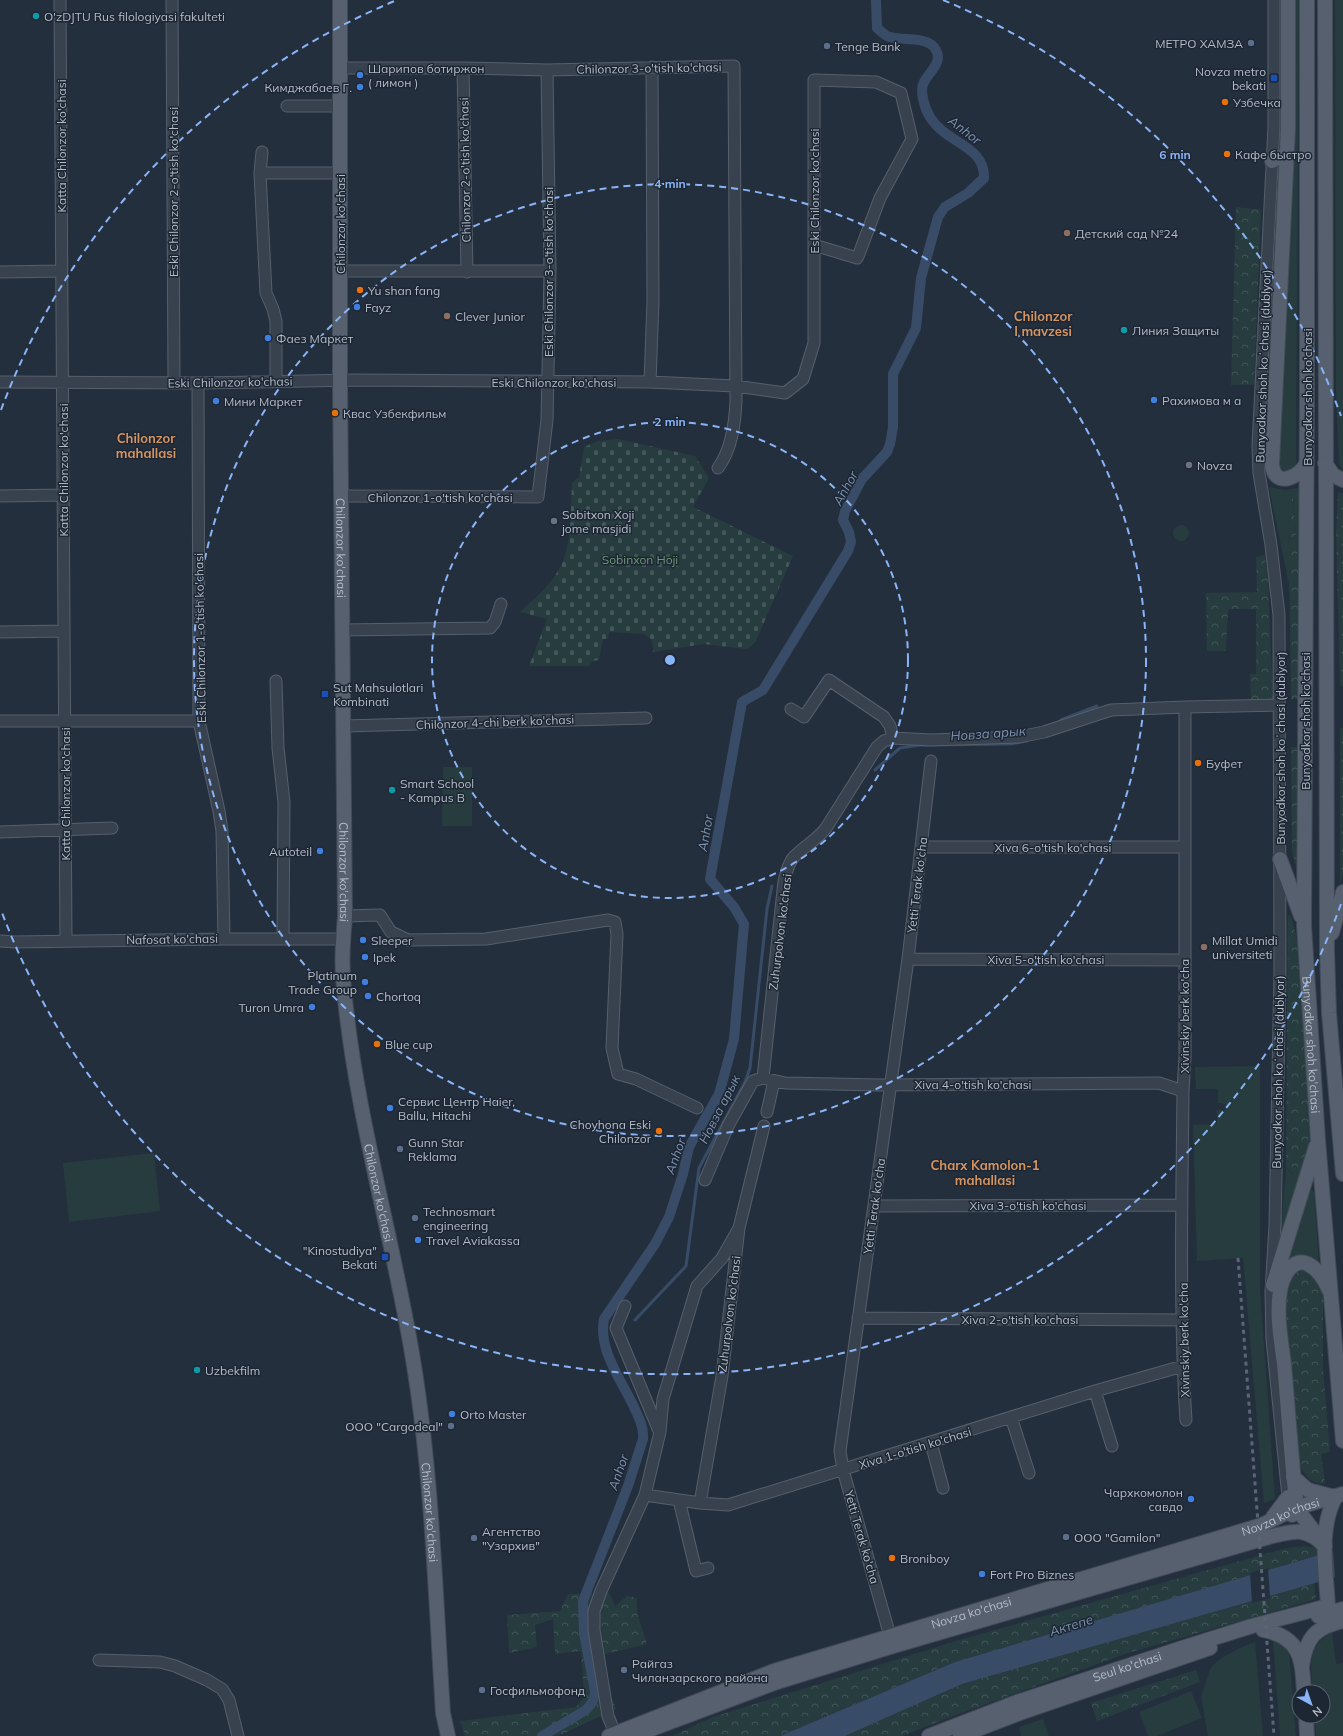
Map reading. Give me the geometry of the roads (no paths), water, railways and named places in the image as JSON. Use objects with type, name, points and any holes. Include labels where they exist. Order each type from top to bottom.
[{"type":"main road","name":"Chilonzor ko'chasi","points":[[340,0],[340,381],[344,726],[343,987],[354,1062],[411,1346],[423,1434],[442,1713],[448,1736]]},
{"type":"main road","points":[[1288,0],[1279,161],[1273,469],[1275,474],[1280,478],[1286,479],[1299,474],[1307,463]]},
{"type":"main road","name":"Bunyodkor shoh ko'chasi","points":[[1307,0],[1307,463],[1304,925],[1318,1140],[1343,1441]]},
{"type":"main road","name":"Bunyodkor shoh ko'chasi","points":[[1325,0],[1327,951],[1329,1013],[1343,1170]]},
{"type":"main road","points":[[1326,463],[1332,475],[1343,480]]},
{"type":"main road","points":[[1280,859],[1304,925]]},
{"type":"main road","points":[[1327,951],[1343,892]]},
{"type":"main road","points":[[1271,1292],[1318,1140]]},
{"type":"main road","points":[[1266,1531],[1287,1522],[1292,1503],[1293,1477],[1280,1337],[1280,1288],[1288,1270],[1296,1264],[1302,1262],[1309,1264],[1319,1273],[1332,1296]]},
{"type":"main road","points":[[1293,1477],[1301,1486],[1309,1491],[1339,1495],[1327,1519],[1325,1546],[1327,1591],[1337,1612],[1325,1626],[1312,1636],[1307,1645],[1302,1666]]},
{"type":"main road","name":"Novza ko'chasi","points":[[1292,1503],[1339,1495]]},
{"type":"main road","points":[[1292,1503],[1325,1546]]},
{"type":"main road","name":"Novza ko'chasi","points":[[613,1735],[774,1671],[891,1641],[1266,1531],[1304,1532],[1314,1536],[1325,1546]]},
{"type":"main road","name":"Seul ko'chasi","points":[[960,1736],[1020,1713],[1185,1658],[1263,1630],[1337,1612]]},
{"type":"main road","name":"Seul ko'chasi","points":[[929,1736],[997,1709],[1252,1626],[1337,1612]]},
{"type":"main road","points":[[1263,1630],[1278,1633],[1289,1640],[1297,1652],[1302,1666],[1303,1684]]},
{"type":"main road","name":"Novza ko'chasi","points":[[633,1736],[891,1641]]},
{"type":"main road","points":[[1306,1724],[1307,1736]]},
{"type":"street","name":"Katta Chilonzor ko'chasi","points":[[60,0],[66,941]]},
{"type":"street","name":"Eski Chilonzor 2-o'tish ko'chasi","points":[[172,0],[174,383]]},
{"type":"street","name":"Bunyodkor shoh koʻchasi (dublyor)","points":[[1274,0],[1274,126],[1279,161],[1258,446],[1259,473],[1272,552],[1279,609],[1280,972],[1275,1226],[1271,1292],[1272,1338],[1292,1503]]},
{"type":"street","name":"Chilonzor 3-o'tish ko'chasi","points":[[341,68],[547,70],[734,66],[735,386]]},
{"type":"street","points":[[650,382],[653,301],[652,67]]},
{"type":"street","name":"Chilonzor 2-o'tish ko'chasi","points":[[463,68],[467,272]]},
{"type":"street","name":"Eski Chilonzor 3-o'tish ko'chasi","points":[[538,497],[547,420],[550,272],[547,70]]},
{"type":"street","name":"Eski Chilonzor ko'chasi","points":[[0,382],[650,382],[735,386],[784,393],[803,379],[814,343],[814,245],[814,80],[876,82],[901,93],[912,139],[880,198],[859,254],[856,258],[814,245]]},
{"type":"street","points":[[287,106],[340,106]]},
{"type":"street","points":[[262,152],[260,173],[266,293],[273,309],[276,321],[276,381]]},
{"type":"street","points":[[260,173],[340,173]]},
{"type":"street","points":[[0,272],[61,270]]},
{"type":"street","points":[[340,271],[550,272]]},
{"type":"street","name":"Eski Chilonzor 1-o'tish ko'chasi","points":[[198,383],[199,721],[222,831],[224,939]]},
{"type":"street","points":[[718,468],[723,462],[735,427],[735,386]]},
{"type":"street","points":[[0,496],[63,495]]},
{"type":"street","name":"Chilonzor 1-o'tish ko'chasi","points":[[342,496],[538,497]]},
{"type":"street","points":[[342,630],[490,628],[495,622],[501,604]]},
{"type":"street","points":[[0,632],[64,631]]},
{"type":"street","points":[[791,709],[804,717],[829,680],[884,716],[890,726],[893,738]]},
{"type":"street","points":[[276,681],[278,748],[284,802],[283,939]]},
{"type":"street","points":[[1185,707],[1279,705]]},
{"type":"street","name":"Zuhurpolvon ko'chasi","points":[[767,1112],[768,1080],[784,881],[793,858],[826,828],[876,746],[893,738],[932,740],[1004,738],[1034,734],[1111,710],[1185,707]]},
{"type":"street","name":"Xivinskiy berk ko'cha","points":[[1185,707],[1182,1320],[1186,1420]]},
{"type":"street","name":"Chilonzor 4-chi berk ko'chasi","points":[[344,726],[646,718]]},
{"type":"street","points":[[0,721],[199,721]]},
{"type":"street","name":"Yetti Terak ko'cha","points":[[891,1641],[843,1470],[840,1451],[908,959],[931,761]]},
{"type":"street","points":[[0,832],[112,828]]},
{"type":"street","name":"Xiva 6-o'tish ko'chasi","points":[[921,847],[1185,847]]},
{"type":"street","points":[[344,916],[380,915],[391,932],[408,940],[486,939],[608,920],[615,922],[616,934],[612,1048],[618,1074],[636,1079],[697,1108]]},
{"type":"street","name":"Nafosat ko'chasi","points":[[0,941],[224,939],[343,940]]},
{"type":"street","name":"Xiva 5-o'tish ko'chasi","points":[[908,959],[1184,960]]},
{"type":"street","points":[[705,1180],[727,1125],[753,1081],[768,1080]]},
{"type":"street","name":"Xiva 4-o'tish ko'chasi","points":[[768,1080],[785,1084],[890,1085],[1159,1083],[1183,1091]]},
{"type":"street","name":"Zuhurpolvon ko'chasi","points":[[700,1504],[722,1376],[739,1228],[764,1126]]},
{"type":"street","name":"Xiva 3-o'tish ko'chasi","points":[[874,1206],[1182,1204]]},
{"type":"street","points":[[613,1735],[608,1716],[594,1630],[594,1611],[601,1591],[645,1495],[660,1432],[663,1399],[697,1286],[722,1258],[739,1228]]},
{"type":"street","points":[[625,1306],[616,1328],[660,1432]]},
{"type":"street","name":"Xiva 2-o'tish ko'chasi","points":[[858,1318],[1182,1320]]},
{"type":"street","name":"Xiva 1-o'tish ko'chasi","points":[[645,1495],[700,1504],[728,1505],[1095,1391],[1183,1366]]},
{"type":"street","points":[[1095,1391],[1112,1446]]},
{"type":"street","points":[[1011,1417],[1029,1473]]},
{"type":"street","points":[[931,1443],[943,1488]]},
{"type":"street","points":[[679,1500],[696,1571],[708,1568]]},
{"type":"street","points":[[99,1660],[160,1662],[174,1666],[207,1680],[222,1689],[229,1700],[235,1734]]},
{"type":"water","points":[[1343,1548],[1343,1575],[962,1684],[845,1736],[780,1736],[955,1662]]},
{"type":"waterway","name":"Anhor","points":[[542,1736],[586,1710],[594,1699],[595,1691],[584,1633],[583,1601],[628,1486],[643,1439],[643,1430],[639,1417],[611,1363],[607,1352],[604,1341],[604,1319],[655,1244],[669,1217],[683,1174],[689,1147],[719,1094],[734,1039],[744,924],[734,907],[710,879],[742,702],[763,690],[848,551],[851,542],[849,532],[843,520],[845,511],[862,479],[887,452],[890,444],[893,427],[893,374],[916,328],[921,278],[938,217],[945,207],[968,193],[984,178],[983,167],[978,158],[972,151],[937,126],[926,109],[922,90],[924,82],[937,61],[937,52],[934,47],[925,41],[895,38],[883,33],[877,28],[876,0]]},
{"type":"waterway","name":"Новза арык","points":[[1061,724],[1061,720],[1097,706]]},
{"type":"waterway","name":"Новза арык","points":[[875,770],[900,748],[920,745],[1010,744],[1027,741]]},
{"type":"waterway","name":"Новза арык","points":[[635,1320],[686,1266],[699,1168],[745,1082],[750,1068],[767,909],[772,886]]},
{"type":"railway","points":[[1238,1258],[1274,1736]]},
{"type":"place","name":"O'zDJTU Rus filologiyasi fakulteti","points":[[36,16]]},
{"type":"place","name":"МЕТРО ХАМЗА","points":[[1251,43]]},
{"type":"place","name":"Tenge Bank","points":[[827,46]]},
{"type":"place","name":"Шарипов ботиржон ( лимон )","points":[[360,75]]},
{"type":"place","name":"Novza metro bekati","points":[[1274,78]]},
{"type":"place","name":"Кимджабаев Г.","points":[[360,87]]},
{"type":"place","name":"Узбечка","points":[[1225,102]]},
{"type":"place","name":"Кафе быстро","points":[[1227,154]]},
{"type":"place","name":"Детский сад №24","points":[[1067,233]]},
{"type":"place","name":"Yu shan fang","points":[[360,290]]},
{"type":"place","name":"Fayz","points":[[357,307]]},
{"type":"place","name":"Clever Junior","points":[[447,316]]},
{"type":"place","name":"Линия Защиты","points":[[1124,330]]},
{"type":"place","name":"Фаез Маркет","points":[[268,338]]},
{"type":"place","name":"Рахимова м а","points":[[1154,400]]},
{"type":"place","name":"Мини Маркет","points":[[216,401]]},
{"type":"place","name":"Квас Узбекфильм","points":[[335,413]]},
{"type":"place","name":"Novza","points":[[1189,465]]},
{"type":"place","name":"Sobitxon Xoji jome masjidi","points":[[554,521]]},
{"type":"place","name":"Sut Mahsulotlari Kombinati","points":[[325,694]]},
{"type":"place","name":"Буфет","points":[[1198,763]]},
{"type":"place","name":"Smart School - Kampus B","points":[[392,790]]},
{"type":"place","name":"Autoteil","points":[[320,851]]},
{"type":"place","name":"Sleeper","points":[[363,940]]},
{"type":"place","name":"Millat Umidi universiteti","points":[[1204,947]]},
{"type":"place","name":"Ipek","points":[[365,957]]},
{"type":"place","name":"Platinum Trade Group","points":[[365,982]]},
{"type":"place","name":"Chortoq","points":[[368,996]]},
{"type":"place","name":"Turon Umra","points":[[312,1007]]},
{"type":"place","name":"Blue cup","points":[[377,1044]]},
{"type":"place","name":"Сервис Центр Haier, Ballu, Hitachi","points":[[390,1108]]},
{"type":"place","name":"Choyhona Eski Chilonzor","points":[[659,1131]]},
{"type":"place","name":"Gunn Star Reklama","points":[[400,1149]]},
{"type":"place","name":"Technosmart engineering","points":[[415,1218]]},
{"type":"place","name":"Travel Aviakassa","points":[[418,1240]]},
{"type":"place","name":"\"Kinostudiya\" Bekati","points":[[385,1257]]},
{"type":"place","name":"Uzbekfilm","points":[[197,1370]]},
{"type":"place","name":"Orto Master","points":[[452,1414]]},
{"type":"place","name":"ООО \"Cargodeal\"","points":[[451,1426]]},
{"type":"place","name":"Чархкомолон савдо","points":[[1191,1499]]},
{"type":"place","name":"ООО \"Gamilon\"","points":[[1066,1537]]},
{"type":"place","name":"Агентство \"Узархив\"","points":[[474,1538]]},
{"type":"place","name":"Broniboy","points":[[892,1558]]},
{"type":"place","name":"Fort Pro Biznes","points":[[982,1574]]},
{"type":"place","name":"Райгаз Чиланзарского района","points":[[624,1670]]},
{"type":"place","name":"Госфильмофонд","points":[[482,1690]]},
{"type":"district","name":"Chilonzor I mavzesi","points":[[1043,324]]},
{"type":"district","name":"Chilonzor mahallasi","points":[[146,446]]},
{"type":"district","name":"Charx Kamolon-1 mahallasi","points":[[985,1172]]},
{"type":"park label","name":"Sobinxon Hoji","points":[[640,559]]},
{"type":"water label","name":"Актепе","points":[[1071,1625]]}]
